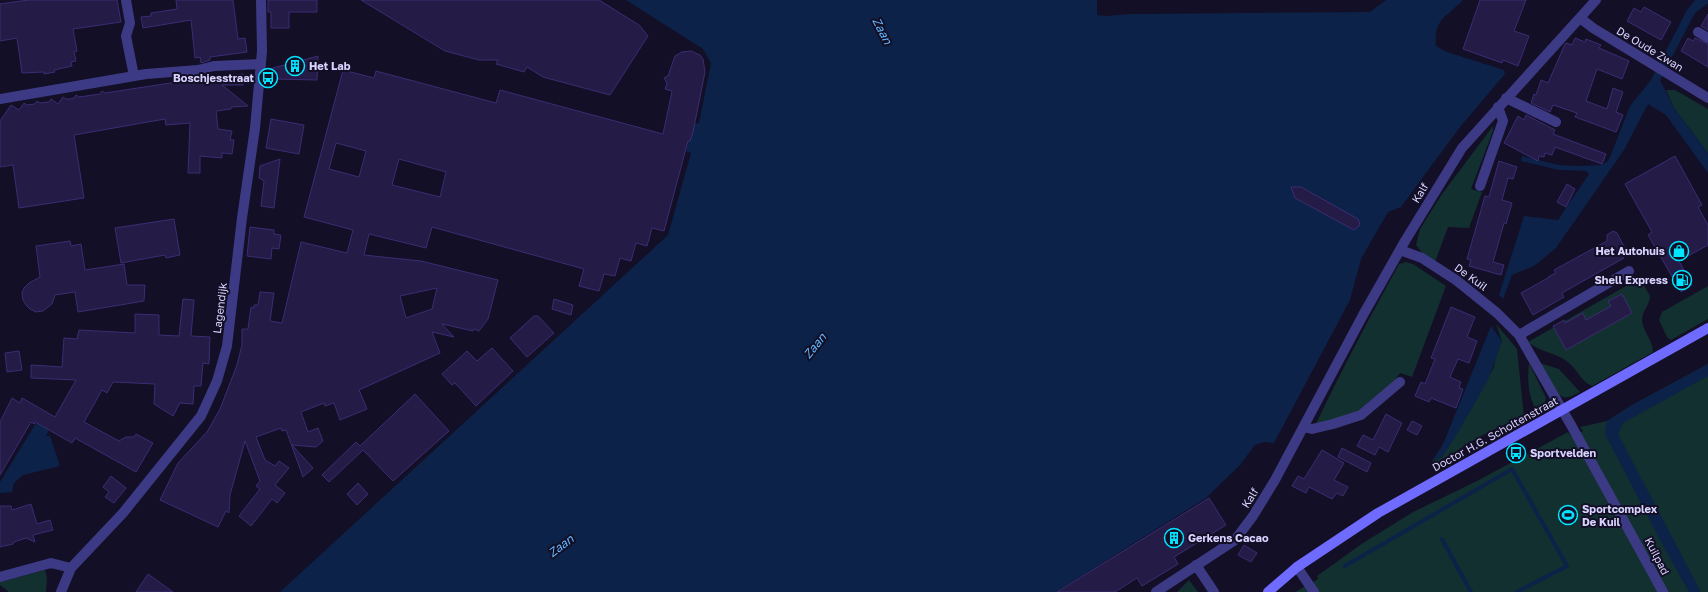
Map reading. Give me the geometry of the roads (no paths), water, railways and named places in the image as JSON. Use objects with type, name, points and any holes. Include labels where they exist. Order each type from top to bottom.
[{"type":"main road","name":"Doctor H.G. Scholtenstraat","points":[[1268,592],[1297,567],[1378,513],[1708,328]]},
{"type":"street","points":[[126,0],[130,23],[126,36],[134,76]]},
{"type":"street","name":"Lagendijk","points":[[71,568],[123,513],[202,416],[217,381],[227,346],[242,218],[255,128],[261,64],[260,0]]},
{"type":"street","name":"Kalf","points":[[1156,592],[1235,540],[1253,516],[1304,426],[1363,315],[1400,250],[1462,148],[1596,0]]},
{"type":"street","name":"De Oude Zwan","points":[[1580,18],[1593,28],[1708,98]]},
{"type":"street","points":[[1698,32],[1708,38]]},
{"type":"street","points":[[0,99],[146,74],[198,70],[214,66],[261,64]]},
{"type":"street","points":[[1506,98],[1556,122]]},
{"type":"street","points":[[1480,186],[1503,120],[1498,107]]},
{"type":"street","name":"De Kuil","points":[[1400,250],[1422,258],[1456,280],[1497,313],[1519,335],[1571,425]]},
{"type":"street","points":[[1519,335],[1629,271]]},
{"type":"street","points":[[1304,426],[1312,429],[1361,415],[1400,382]]},
{"type":"street","name":"Kuilpad","points":[[1571,425],[1663,592]]},
{"type":"street","points":[[0,577],[50,563],[71,568],[61,592]]},
{"type":"street","points":[[1196,565],[1214,592]]},
{"type":"street","points":[[1297,567],[1314,592]]},
{"type":"water","name":"Zaan","points":[[626,0],[1097,0],[1097,15],[1106,16],[1131,14],[1370,12],[1386,0],[1463,0],[1442,19],[1439,24],[1436,37],[1436,46],[1447,52],[1504,70],[1505,74],[1460,127],[1401,207],[1388,212],[1361,259],[1350,300],[1274,443],[1264,442],[1255,445],[1240,465],[1206,498],[1056,592],[280,592],[668,235],[691,153],[686,151],[693,125],[699,123],[711,63],[703,49]]},
{"type":"water","points":[[1695,0],[1708,0],[1708,4],[1695,13],[1660,80],[1674,108],[1708,153],[1708,173],[1666,115],[1648,104],[1624,150],[1556,248],[1534,266],[1512,275],[1503,299],[1499,295],[1524,216],[1558,220],[1589,174],[1586,171],[1559,170],[1521,161],[1522,156],[1558,165],[1601,165],[1607,162],[1630,106],[1651,80],[1687,10]]},
{"type":"water","points":[[1491,326],[1502,341],[1488,380],[1442,457],[1432,461],[1443,444]]},
{"type":"water","points":[[1708,364],[1708,376],[1623,423],[1618,434],[1701,592],[1689,592],[1662,544],[1605,434],[1607,421],[1632,405]]},
{"type":"water","points":[[36,423],[49,430],[46,436],[50,436],[60,466],[23,475],[14,483],[12,492],[0,493],[0,482]]},
{"type":"waterway","points":[[1345,566],[1512,469],[1567,566],[1517,592]]},
{"type":"waterway","points":[[1442,539],[1471,592]]},
{"type":"place","name":"Het Lab","points":[[295,66]]},
{"type":"place","name":"Boschjesstraat","points":[[268,78]]},
{"type":"place","name":"Het Autohuis","points":[[1679,251]]},
{"type":"place","name":"Shell Express","points":[[1682,280]]},
{"type":"place","name":"Sportvelden","points":[[1516,453]]},
{"type":"place","name":"Sportcomplex De Kuil","points":[[1568,515]]},
{"type":"place","name":"Gerkens Cacao","points":[[1174,538]]}]
